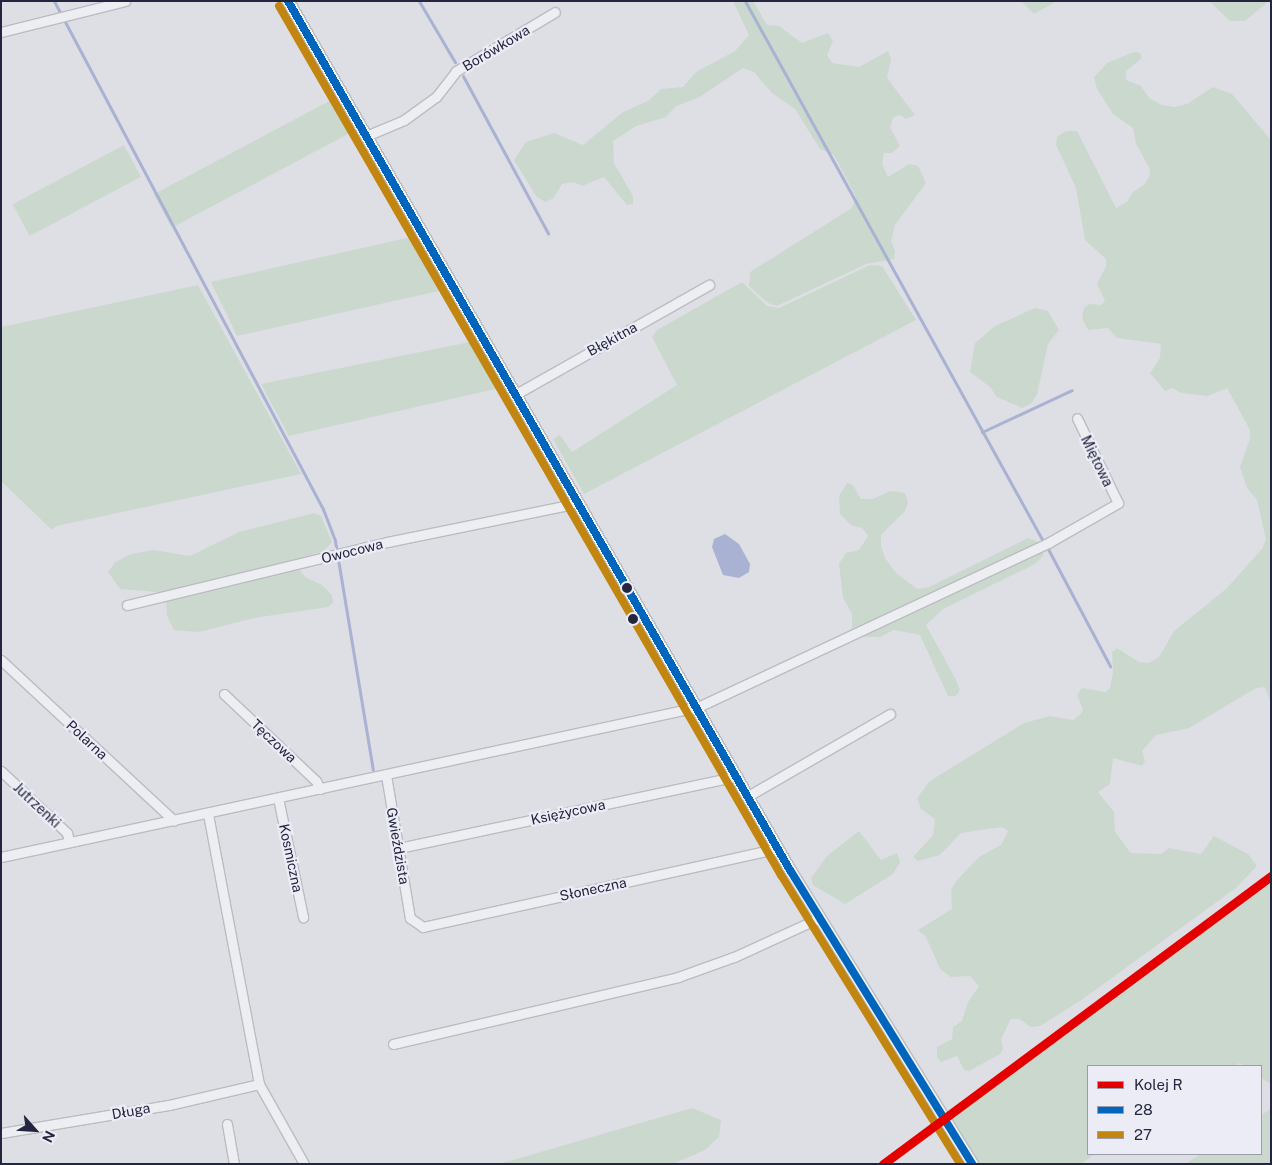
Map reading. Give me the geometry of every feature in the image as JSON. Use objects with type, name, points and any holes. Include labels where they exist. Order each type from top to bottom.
[{"type":"street","points":[[1,32],[124,1]]},
{"type":"street","points":[[288,1],[822,923],[972,1164]]},
{"type":"street","name":"Borówkowa","points":[[366,136],[404,120],[436,98],[456,71],[555,12]]},
{"type":"street","name":"Błękitna","points":[[516,394],[709,285]]},
{"type":"street","name":"Miętowa","points":[[698,707],[1048,543],[1118,503],[1077,418]]},
{"type":"street","name":"Owocowa","points":[[127,606],[387,542],[569,505],[577,500]]},
{"type":"street","name":"Polarna","points":[[1,660],[174,821]]},
{"type":"street","name":"Tęczowa","points":[[224,694],[316,781],[320,789]]},
{"type":"street","points":[[1,857],[208,814],[698,707]]},
{"type":"street","points":[[748,796],[890,714]]},
{"type":"street","name":"Jutrzenki","points":[[1,771],[67,833],[69,842]]},
{"type":"street","name":"Gwieździsta","points":[[386,775],[410,918]]},
{"type":"street","name":"Księżycowa","points":[[399,848],[737,776]]},
{"type":"street","name":"Kosmiczna","points":[[278,798],[303,917]]},
{"type":"street","points":[[208,814],[259,1084],[304,1164]]},
{"type":"street","name":"Słoneczna","points":[[410,918],[423,927],[778,848]]},
{"type":"street","points":[[392,1044],[678,977],[822,923]]},
{"type":"street","name":"Długa","points":[[1,1133],[169,1105],[259,1084]]},
{"type":"street","points":[[227,1124],[234,1164]]},
{"type":"shaded area","points":[[733,1],[753,1],[767,25],[779,26],[802,43],[828,33],[833,41],[827,55],[832,63],[859,67],[888,51],[891,59],[887,78],[915,115],[906,119],[900,115],[893,118],[890,127],[900,146],[892,153],[884,153],[882,164],[888,177],[909,164],[918,166],[926,183],[895,225],[891,241],[895,251],[894,259],[866,264],[777,306],[768,303],[749,286],[750,272],[852,208],[856,197],[834,155],[820,149],[795,109],[772,93],[754,72],[743,68],[698,98],[676,106],[666,117],[636,126],[613,141],[614,163],[633,196],[633,204],[627,205],[604,177],[582,186],[574,182],[562,184],[554,198],[545,202],[536,196],[514,160],[526,142],[554,133],[583,145],[623,112],[648,101],[661,89],[683,87],[696,72],[735,51],[749,35]]},
{"type":"shaded area","points":[[1021,1],[1057,1],[1034,14]]},
{"type":"shaded area","points":[[1209,1],[1269,1],[1245,21],[1230,21]]},
{"type":"shaded area","points":[[1134,52],[1140,53],[1142,58],[1126,71],[1126,80],[1141,86],[1149,98],[1162,105],[1175,107],[1187,104],[1213,87],[1232,94],[1271,140],[1271,703],[1265,687],[1256,688],[1189,728],[1156,735],[1142,751],[1145,761],[1142,766],[1113,758],[1110,784],[1098,792],[1114,812],[1115,832],[1131,853],[1161,854],[1169,848],[1201,854],[1214,836],[1248,854],[1257,866],[1236,888],[1083,999],[1040,1026],[1031,1027],[1019,1019],[1011,1019],[1001,1039],[1003,1049],[1000,1054],[969,1071],[964,1070],[957,1056],[941,1062],[937,1057],[937,1047],[952,1039],[953,1027],[962,1021],[968,1002],[979,986],[970,976],[951,977],[940,969],[926,937],[918,930],[952,909],[951,890],[957,880],[979,857],[1001,845],[1008,831],[1002,827],[961,833],[940,855],[918,861],[913,857],[933,835],[935,819],[921,809],[917,798],[930,781],[1024,723],[1050,716],[1073,720],[1080,715],[1083,710],[1077,695],[1082,688],[1105,692],[1110,688],[1113,672],[1112,652],[1117,648],[1139,662],[1149,663],[1159,657],[1174,631],[1226,589],[1262,549],[1266,539],[1257,500],[1247,488],[1240,467],[1250,439],[1250,430],[1227,388],[1208,396],[1181,393],[1173,388],[1165,391],[1150,373],[1160,358],[1161,344],[1117,338],[1108,328],[1088,330],[1082,318],[1084,308],[1089,304],[1101,305],[1105,301],[1097,284],[1106,266],[1106,259],[1085,240],[1076,188],[1056,145],[1057,137],[1066,131],[1077,131],[1116,208],[1127,202],[1133,192],[1145,184],[1150,175],[1149,167],[1136,144],[1133,128],[1113,114],[1097,89],[1094,77],[1107,63]]},
{"type":"shaded area","points":[[333,99],[351,133],[172,228],[154,194]]},
{"type":"shaded area","points":[[124,145],[141,177],[30,236],[13,204]]},
{"type":"shaded area","points":[[411,237],[443,290],[237,336],[211,282]]},
{"type":"shaded area","points":[[870,265],[882,266],[916,320],[584,494],[553,439],[560,435],[572,452],[677,385],[652,337],[657,330],[742,282],[767,306],[779,308]]},
{"type":"shaded area","points":[[198,285],[301,474],[56,526],[52,530],[1,481],[1,327]]},
{"type":"shaded area","points":[[1035,308],[1048,311],[1059,330],[1048,344],[1037,394],[1031,404],[1022,408],[997,397],[990,387],[970,372],[975,343],[995,326]]},
{"type":"shaded area","points":[[475,341],[504,387],[289,436],[261,384]]},
{"type":"shaded area","points":[[847,483],[853,485],[861,499],[873,499],[890,491],[905,493],[908,502],[905,511],[881,535],[881,546],[885,558],[896,573],[917,589],[929,587],[1028,538],[1036,541],[1044,555],[1035,564],[943,609],[926,625],[956,680],[960,690],[956,696],[948,696],[920,635],[894,630],[880,637],[857,637],[852,629],[852,614],[843,598],[839,564],[846,553],[859,550],[868,536],[862,528],[851,525],[840,514],[839,496]]},
{"type":"shaded area","points":[[314,513],[321,516],[332,542],[324,551],[301,558],[297,566],[305,577],[322,585],[332,595],[333,603],[328,607],[254,618],[199,632],[174,630],[167,616],[166,601],[157,592],[120,589],[108,572],[115,562],[131,554],[154,550],[190,556],[239,532]]},
{"type":"shaded area","points":[[859,831],[881,860],[897,853],[900,862],[893,874],[845,904],[813,885],[811,878],[827,856]]},
{"type":"shaded area","points":[[1271,883],[1271,1084],[1262,1079],[1262,1065],[1243,1065],[1239,1063],[1236,1065],[1087,1065],[1087,1155],[1094,1155],[1081,1164],[978,1164],[952,1119]]},
{"type":"shaded area","points":[[692,1108],[721,1120],[719,1137],[705,1150],[673,1164],[499,1164]]},
{"type":"shaded area","points":[[1271,1109],[1271,1164],[1185,1164],[1198,1155],[1262,1155],[1262,1114]]},
{"type":"water","points":[[725,534],[739,544],[750,564],[749,572],[739,578],[723,575],[712,547],[714,539]]},
{"type":"waterway","points":[[54,1],[323,509],[335,541],[373,770]]},
{"type":"waterway","points":[[419,1],[455,62]]},
{"type":"waterway","points":[[745,1],[1043,541]]},
{"type":"waterway","points":[[463,76],[548,233]]},
{"type":"waterway","points":[[982,432],[1072,390]]},
{"type":"waterway","points":[[1047,547],[1110,666]]},
{"type":"rail line","name":"R","points":[[883,1164],[1271,876]]},
{"type":"transit line","name":"28","points":[[288,1],[790,870],[972,1164]]},
{"type":"transit line","name":"27","points":[[279,6],[781,875],[960,1164]]}]
